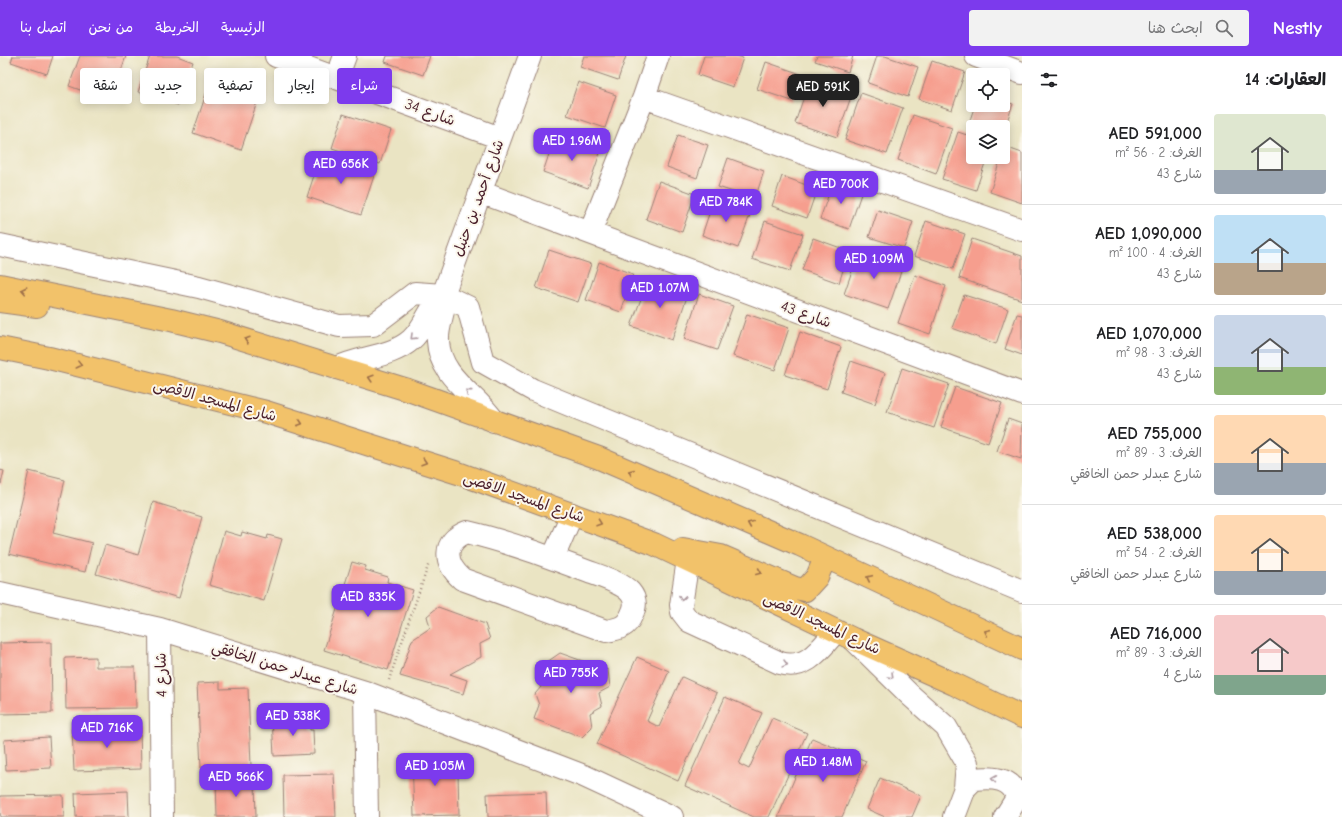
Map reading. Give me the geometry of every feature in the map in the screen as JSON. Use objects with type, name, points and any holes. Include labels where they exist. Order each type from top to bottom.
[{"type":"main road","points":[[0,285],[171,320],[220,332],[408,390],[599,458],[825,558],[1022,649]]},
{"type":"main road","points":[[0,301],[104,317],[171,320]]},
{"type":"main road","points":[[0,338],[49,358]]},
{"type":"main road","name":"شارع المسجد الاقصى","points":[[0,348],[49,358],[266,412],[458,473],[572,514],[654,544],[845,635],[954,684],[1022,718]]},
{"type":"main road","points":[[654,544],[721,556],[795,588],[805,590],[817,577],[825,558]]},
{"type":"street","name":"شارع 34","points":[[276,56],[337,78]]},
{"type":"street","points":[[341,68],[345,56]]},
{"type":"street","name":"شارع أحمد بن حنبل","points":[[337,368],[353,360],[382,355],[403,346],[420,331],[433,306],[443,294],[530,56]]},
{"type":"street","points":[[590,233],[644,97],[658,56]]},
{"type":"street","points":[[976,56],[1022,73]]},
{"type":"street","points":[[644,97],[1022,230]]},
{"type":"street","name":"شارع 34","points":[[392,98],[500,138]]},
{"type":"street","name":"شارع 43","points":[[480,192],[1022,394]]},
{"type":"street","points":[[0,245],[199,287],[338,326],[373,325],[415,293],[443,294],[468,307],[484,362],[533,390],[1022,591]]},
{"type":"street","name":"شارع أحمد بن حنبل","points":[[443,294],[444,305],[438,333],[442,361],[452,377],[481,404],[494,421]]},
{"type":"street","points":[[553,558],[572,514]]},
{"type":"street","points":[[467,532],[553,558],[609,580],[629,591],[635,600],[634,610],[630,621],[622,628],[606,631],[462,579],[453,571],[449,560],[448,549],[456,536],[467,532]]},
{"type":"street","points":[[688,560],[681,605],[682,612],[689,620],[780,663],[792,666],[810,660],[845,635],[946,727],[968,763],[965,788],[954,817]]},
{"type":"street","name":"شارع عبدلر حمن الخافقي","points":[[0,593],[160,629],[374,696],[584,776],[672,817]]},
{"type":"street","name":"شارع 4","points":[[160,629],[162,817]]},
{"type":"street","points":[[367,817],[374,696]]},
{"type":"street","points":[[965,788],[974,779],[992,778],[1011,785],[1019,797],[1005,817]]},
{"type":"path","points":[[374,696],[430,561]]},
{"type":"building","points":[[13,56],[53,56],[47,74],[11,62]]},
{"type":"building","points":[[80,56],[126,56],[122,68],[80,68],[80,90],[69,86]]},
{"type":"building","points":[[150,56],[177,56],[193,62],[191,68],[146,68]]},
{"type":"building","points":[[387,56],[430,56],[423,75],[385,62]]},
{"type":"building","points":[[584,56],[626,56],[618,80],[580,67]]},
{"type":"building","points":[[704,56],[736,56],[743,58],[733,87],[698,75]]},
{"type":"building","points":[[817,56],[853,56],[848,72],[815,61]]},
{"type":"building","points":[[877,56],[885,56],[918,67],[908,97],[868,83]]},
{"type":"building","points":[[932,61],[965,72],[952,110],[919,99]]},
{"type":"building","points":[[766,62],[801,74],[792,101],[757,89]]},
{"type":"building","points":[[810,79],[852,94],[837,137],[795,123]]},
{"type":"building","points":[[578,82],[616,95],[605,128],[567,115]]},
{"type":"building","points":[[861,93],[903,108],[887,154],[845,140]]},
{"type":"building","points":[[204,100],[204,104],[256,104],[241,150],[193,133]]},
{"type":"building","points":[[1010,103],[1013,104],[1007,120],[970,120],[973,112],[1010,112]]},
{"type":"building","points":[[343,114],[391,130],[380,164],[332,148]]},
{"type":"building","points":[[913,115],[952,128],[936,174],[898,160]]},
{"type":"building","points":[[958,132],[966,135],[966,164],[985,164],[976,190],[942,179]]},
{"type":"building","points":[[678,135],[708,145],[697,178],[667,167]]},
{"type":"building","points":[[555,137],[600,153],[588,188],[543,172]]},
{"type":"building","points":[[1010,149],[1022,153],[1022,203],[990,192],[999,164],[1010,164]]},
{"type":"building","points":[[321,154],[375,173],[361,215],[307,197]]},
{"type":"building","points":[[728,158],[764,171],[755,199],[718,187]]},
{"type":"building","points":[[782,176],[817,189],[807,218],[772,206]]},
{"type":"building","points":[[659,181],[695,194],[682,232],[646,219]]},
{"type":"building","points":[[833,182],[862,191],[849,229],[820,219]]},
{"type":"building","points":[[714,199],[751,212],[738,248],[702,235]]},
{"type":"building","points":[[878,210],[913,222],[904,248],[869,237]]},
{"type":"building","points":[[765,221],[803,234],[790,271],[752,259]]},
{"type":"building","points":[[926,221],[965,234],[953,269],[914,256]]},
{"type":"building","points":[[813,238],[849,251],[839,283],[802,270]]},
{"type":"building","points":[[972,239],[1022,256],[1022,300],[959,278]]},
{"type":"building","points":[[549,250],[591,264],[578,302],[536,288]]},
{"type":"building","points":[[859,251],[903,266],[888,309],[844,294]]},
{"type":"building","points":[[599,262],[633,274],[621,312],[586,300]]},
{"type":"building","points":[[915,275],[946,286],[930,334],[898,323]]},
{"type":"building","points":[[649,277],[689,291],[672,340],[631,326]]},
{"type":"building","points":[[699,294],[733,306],[717,350],[684,339]]},
{"type":"building","points":[[964,295],[1008,309],[996,344],[952,328]]},
{"type":"building","points":[[747,314],[789,328],[775,370],[733,356]]},
{"type":"building","points":[[1017,314],[1022,315],[1022,355],[1005,349]]},
{"type":"building","points":[[800,332],[841,347],[827,389],[785,375]]},
{"type":"building","points":[[851,361],[885,373],[875,404],[841,392]]},
{"type":"building","points":[[902,368],[949,384],[934,428],[887,412]]},
{"type":"building","points":[[955,387],[1002,403],[988,443],[941,427]]},
{"type":"building","points":[[1008,419],[1022,424],[1021,459],[997,451]]},
{"type":"building","points":[[0,470],[4,471],[1,484],[0,484]]},
{"type":"building","points":[[29,471],[65,480],[53,533],[92,543],[85,572],[9,554]]},
{"type":"building","points":[[153,502],[202,517],[179,598],[96,574],[105,545],[138,555]]},
{"type":"building","points":[[224,531],[241,536],[242,532],[267,539],[268,535],[282,539],[264,601],[209,585]]},
{"type":"building","points":[[352,562],[366,566],[365,570],[388,577],[387,582],[413,590],[388,670],[324,650]]},
{"type":"building","points":[[438,607],[485,624],[490,639],[480,644],[481,657],[450,674],[467,680],[463,694],[400,676],[412,640],[430,628],[427,616]]},
{"type":"building","points":[[51,642],[52,713],[0,714],[0,643]]},
{"type":"building","points":[[560,653],[608,670],[610,687],[599,693],[602,706],[590,713],[592,727],[582,737],[534,719],[539,705],[535,694],[541,687],[539,680],[551,673],[547,662]]},
{"type":"building","points":[[96,657],[96,667],[135,667],[136,708],[66,709],[65,658]]},
{"type":"building","points":[[637,657],[669,671],[647,721],[659,727],[682,677],[717,693],[678,781],[597,744]]},
{"type":"building","points":[[220,682],[220,689],[248,688],[251,766],[201,768],[197,683]]},
{"type":"building","points":[[725,697],[762,713],[739,764],[749,769],[772,718],[807,733],[769,817],[754,817],[685,786]]},
{"type":"building","points":[[309,717],[310,730],[313,730],[314,754],[274,756],[272,718]]},
{"type":"building","points":[[140,727],[141,769],[74,771],[72,729]]},
{"type":"building","points":[[49,737],[51,768],[6,770],[4,740]]},
{"type":"building","points":[[812,738],[866,761],[842,817],[778,817]]},
{"type":"building","points":[[451,756],[452,772],[458,772],[459,815],[414,816],[412,758]]},
{"type":"building","points":[[334,774],[336,817],[284,817],[283,775]]},
{"type":"building","points":[[216,778],[240,778],[240,782],[255,782],[256,817],[217,817]]},
{"type":"building","points":[[880,778],[921,796],[912,817],[885,817],[867,809]]},
{"type":"building","points":[[128,791],[129,817],[76,817],[75,793]]},
{"type":"building","points":[[546,792],[547,817],[488,817],[487,794]]},
{"type":"building","points":[[63,795],[64,817],[1,817],[0,796]]}]
